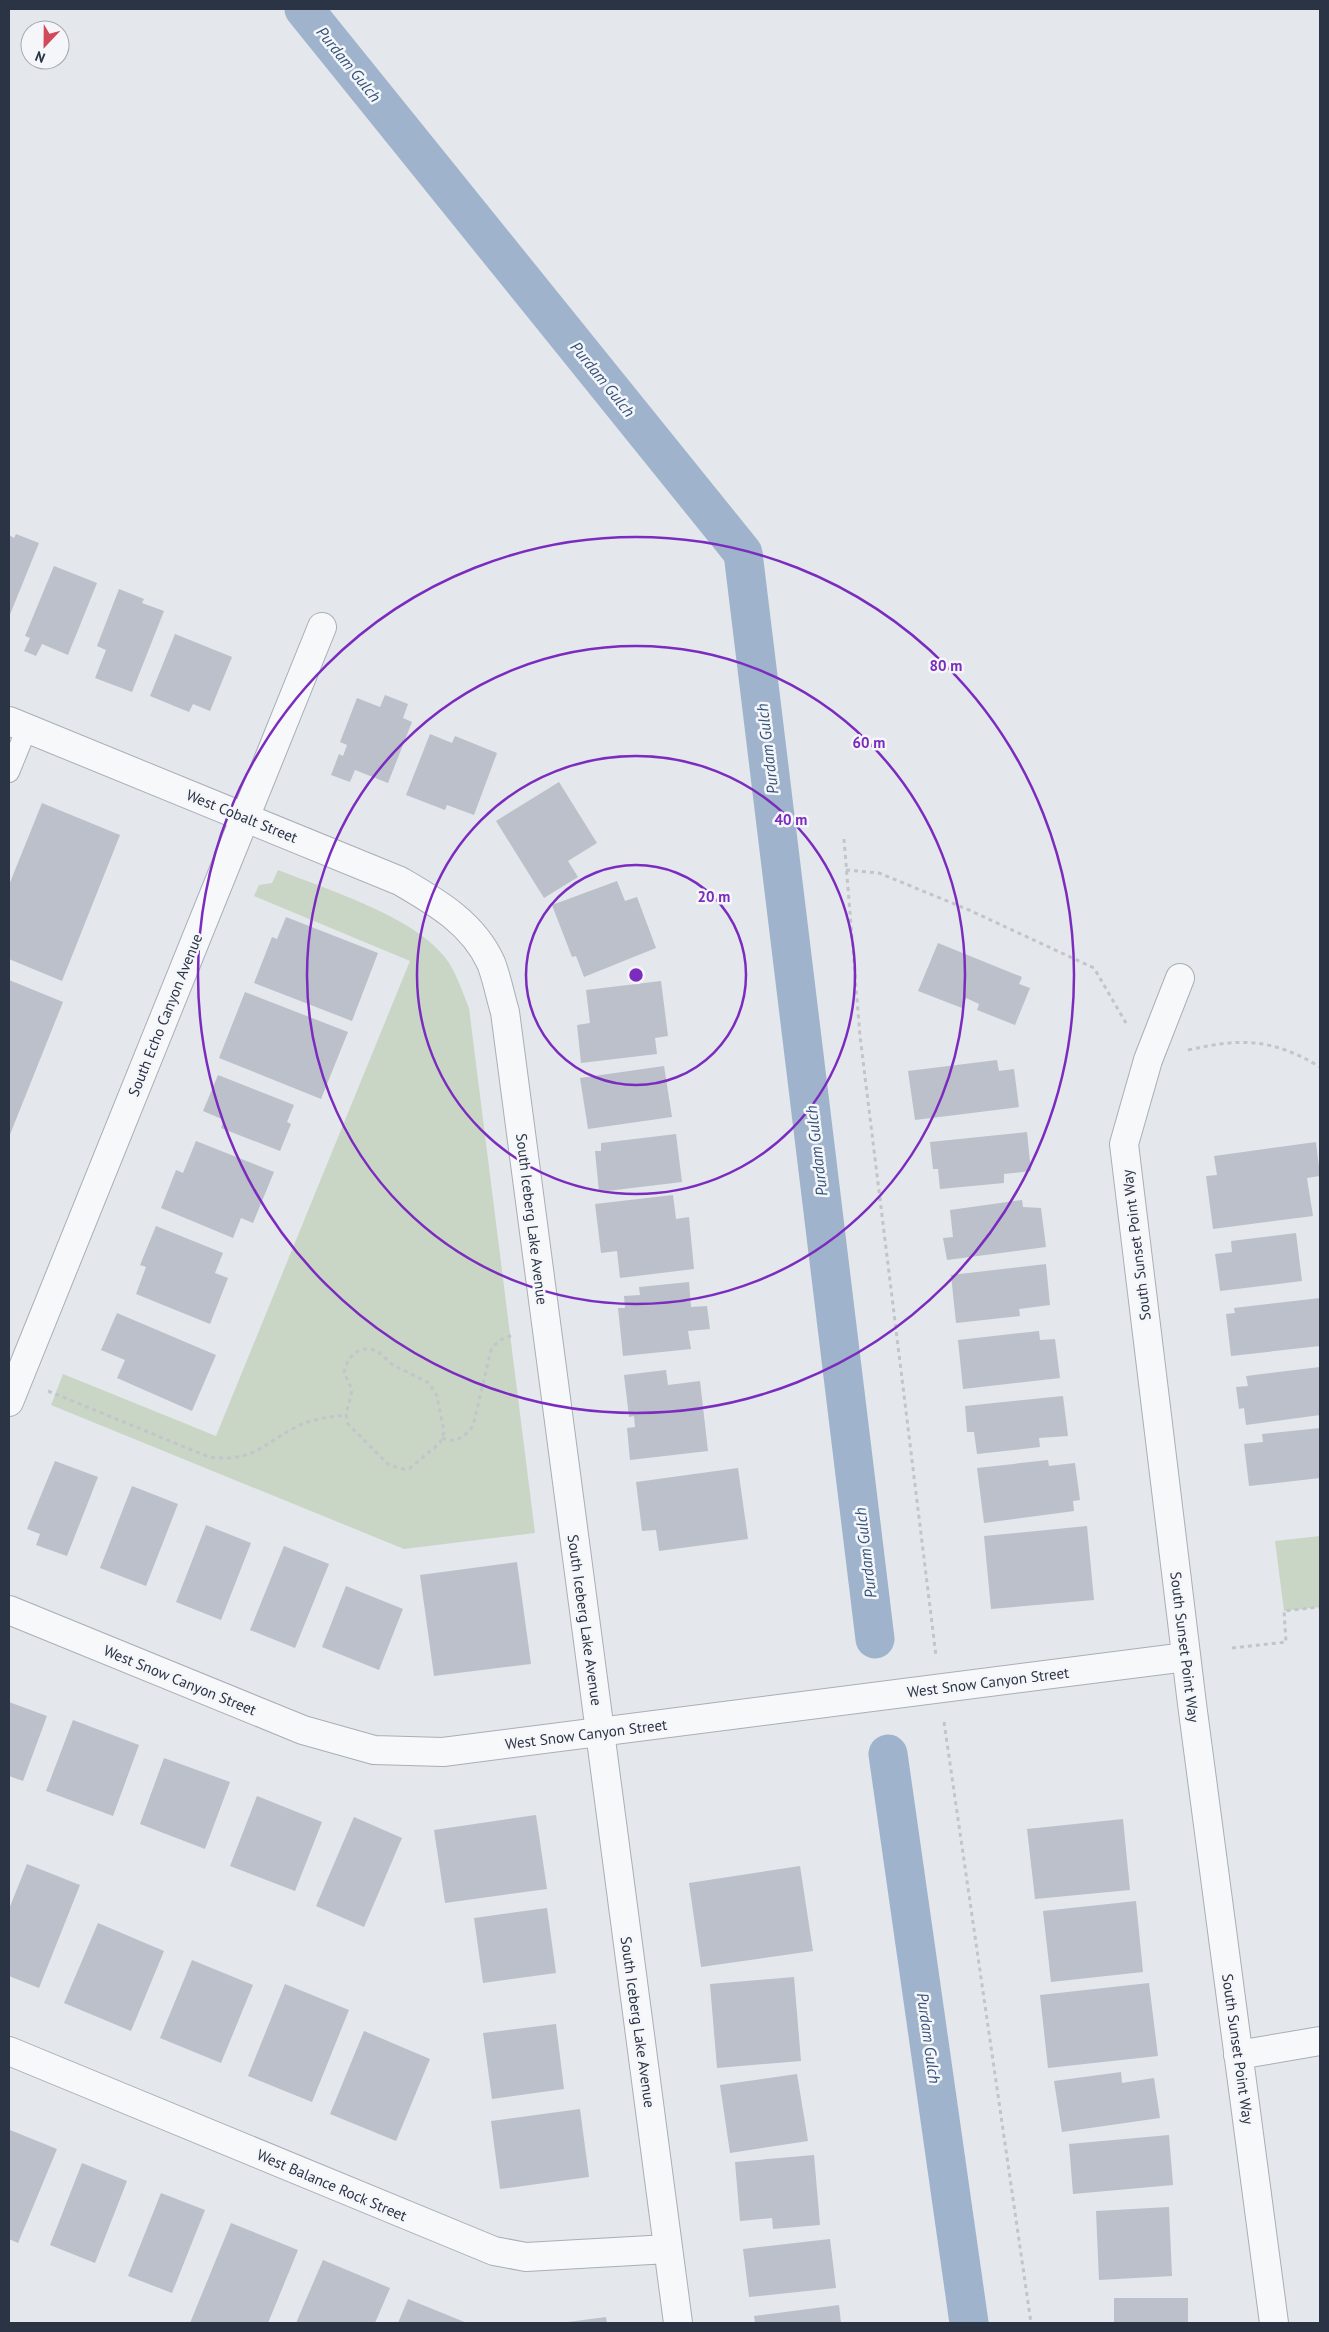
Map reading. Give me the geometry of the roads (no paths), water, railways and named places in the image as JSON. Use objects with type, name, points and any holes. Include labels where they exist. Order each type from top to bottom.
[{"type":"street","name":"South Echo Canyon Avenue","points":[[9,1402],[322,627]]},
{"type":"street","name":"West Cobalt Street","points":[[18,724],[400,881],[434,901],[467,926]]},
{"type":"street","name":"South Iceberg Lake Avenue","points":[[467,926],[490,963],[505,1012],[678,2323]]},
{"type":"street","name":"South Sunset Point Way","points":[[1180,978],[1148,1060],[1124,1144],[1186,1657],[1274,2323]]},
{"type":"street","name":"West Snow Canyon Street","points":[[9,1610],[304,1730],[374,1750],[443,1752],[1186,1657]]},
{"type":"street","points":[[1238,2054],[1320,2040]]},
{"type":"street","name":"West Balance Rock Street","points":[[9,2051],[494,2251],[526,2257],[668,2249]]},
{"type":"lane","points":[[9,772],[18,724]]},
{"type":"waterway","name":"Purdam Gulch","points":[[304,9],[743,553],[875,1639]]},
{"type":"waterway","name":"Purdam Gulch","points":[[888,1754],[969,2323]]}]
